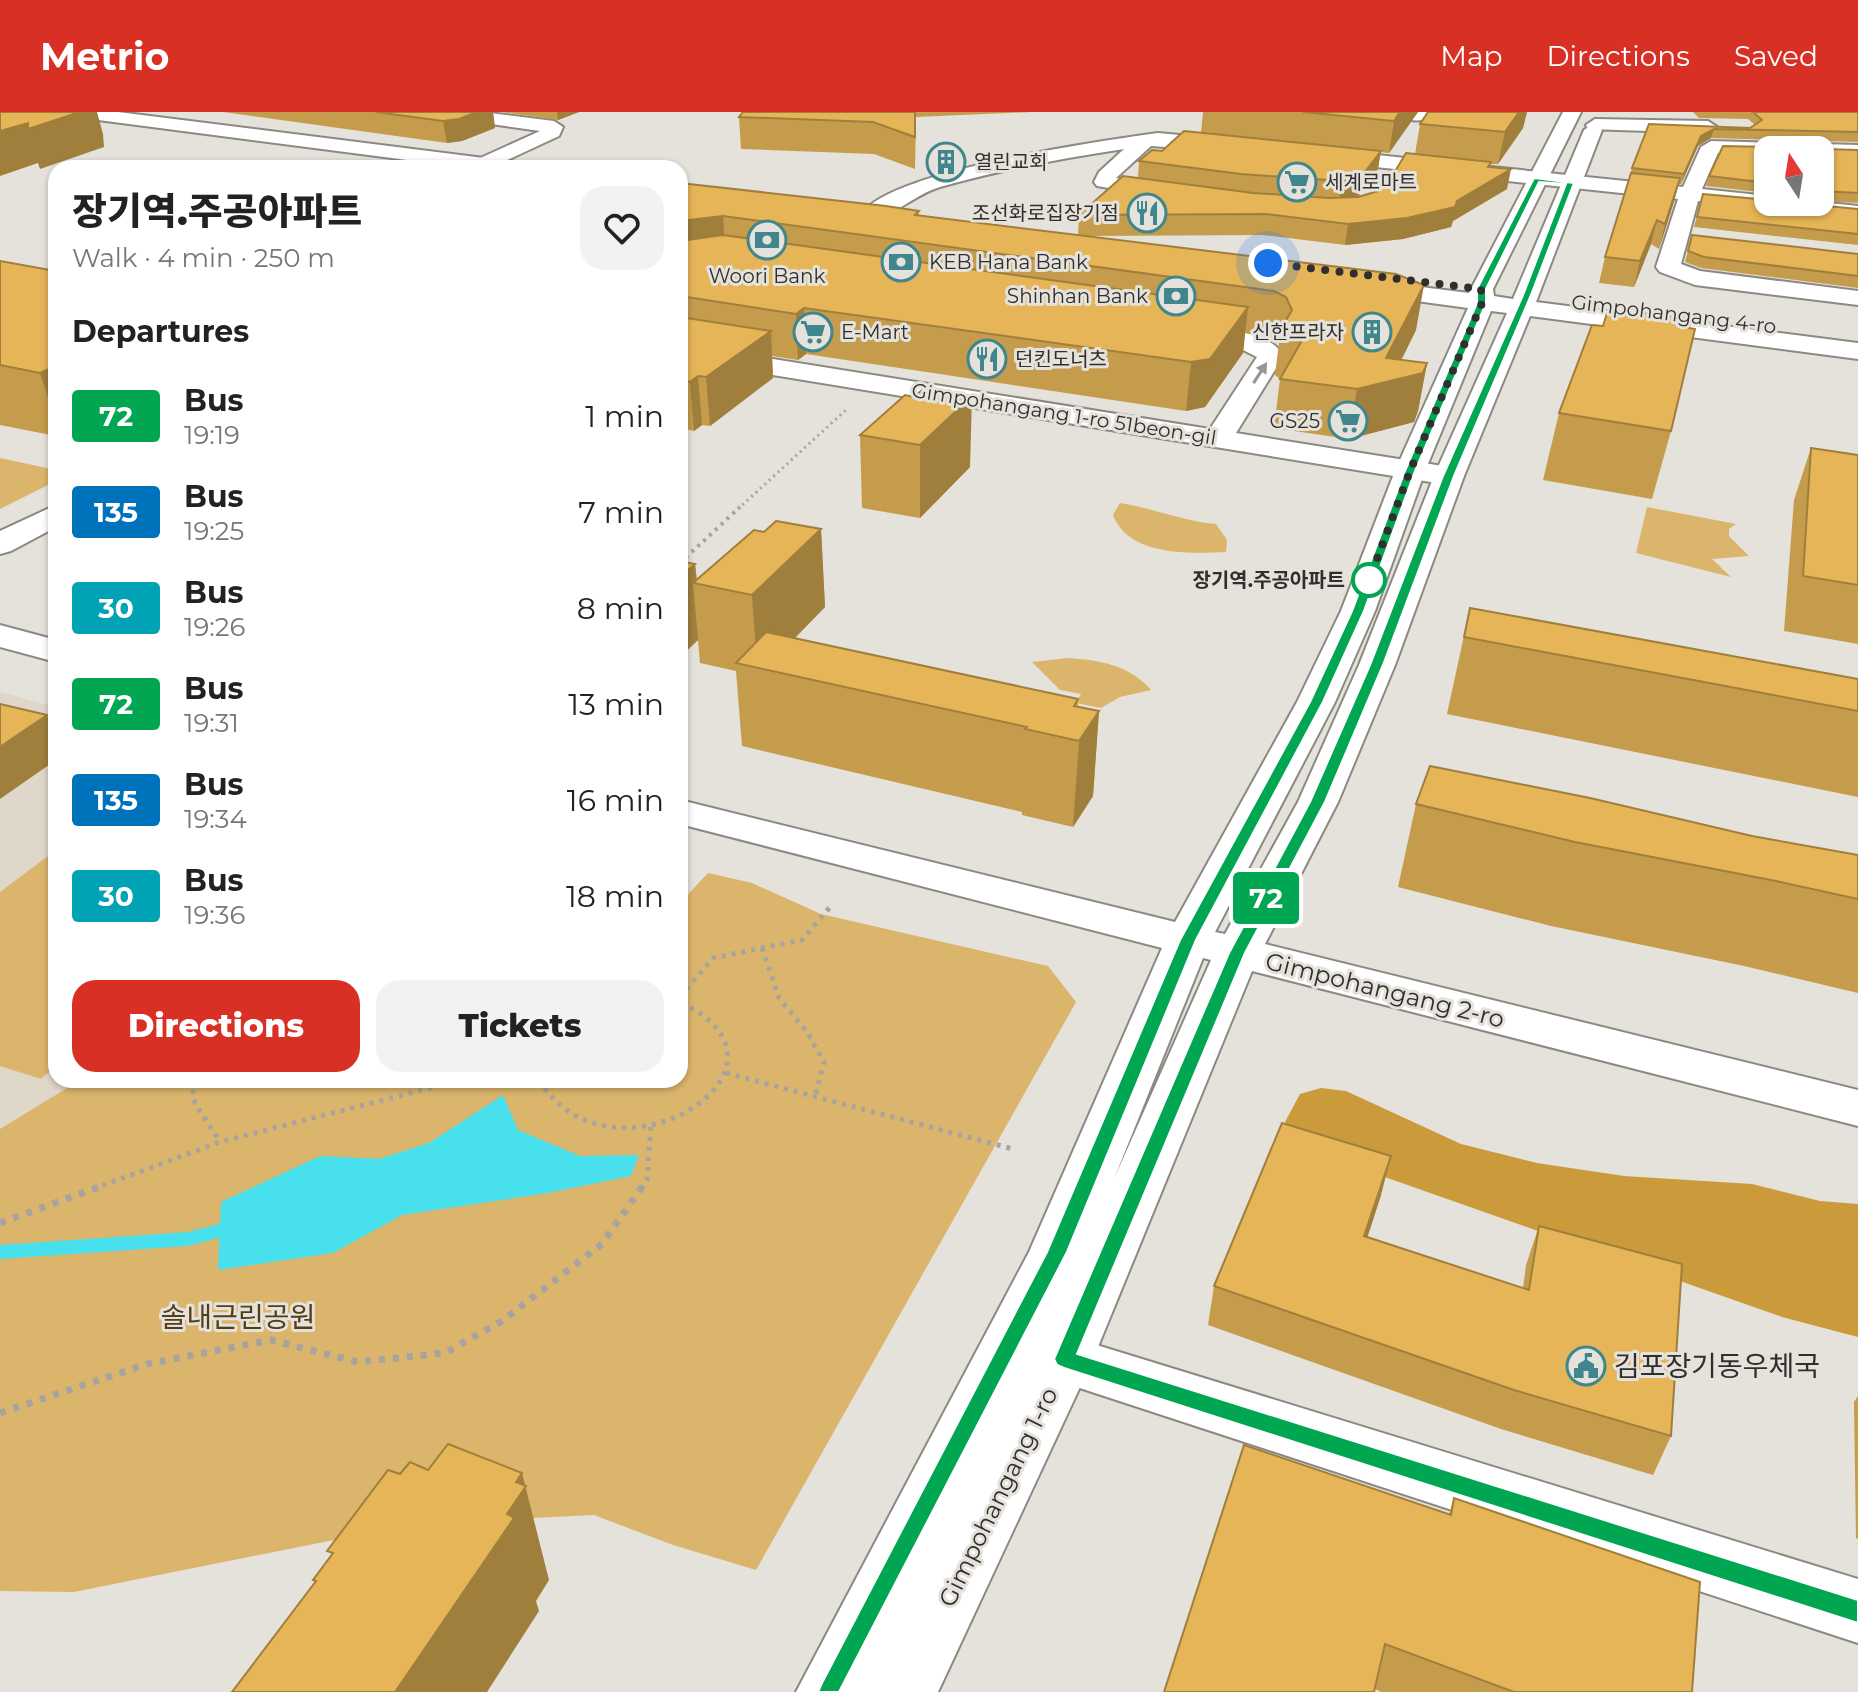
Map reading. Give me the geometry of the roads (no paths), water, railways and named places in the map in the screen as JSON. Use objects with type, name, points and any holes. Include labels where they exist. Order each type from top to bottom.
[{"type":"street","points":[[441,112],[554,127],[547,134],[492,160]]},
{"type":"street","points":[[1397,112],[1430,114]]},
{"type":"street","points":[[1382,183],[1430,114]]},
{"type":"street","points":[[85,115],[451,160]]},
{"type":"street","points":[[85,115],[380,160]]},
{"type":"street","points":[[1590,116],[1728,128]]},
{"type":"street","name":"Gimpohangang 1-ro","points":[[902,1692],[1064,1359],[1212,947],[1316,702],[1358,611],[1429,473],[1554,181],[1590,116]]},
{"type":"street","points":[[1173,139],[1213,122]]},
{"type":"street","points":[[900,222],[860,215],[909,191],[936,182],[1084,149],[1173,139],[1262,149]]},
{"type":"street","points":[[1146,140],[1106,176],[1104,182],[1192,195]]},
{"type":"street","points":[[1844,155],[1711,147],[1690,194],[1686,235],[1668,267],[1682,275],[1858,298]]},
{"type":"street","points":[[1292,152],[1554,181],[1846,206]]},
{"type":"street","name":"Gimpohangang 4-ro","points":[[1343,278],[1858,351]]},
{"type":"street","name":"Gimpohangang 4-ro","points":[[1502,299],[1858,337]]},
{"type":"street","points":[[1166,330],[1245,341],[1268,350],[1270,357],[1218,439]]},
{"type":"street","name":"Gimpohangang 1-ro 51beon-gil","points":[[688,353],[1429,473]]},
{"type":"street","points":[[0,544],[48,518]]},
{"type":"street","points":[[0,636],[48,649]]},
{"type":"street","name":"Gimpohangang 2-ro","points":[[688,814],[1858,1108]]},
{"type":"street","name":"Gimpohangang 1-ro","points":[[831,1692],[1212,947]]},
{"type":"street","points":[[1064,1359],[1858,1611]]},
{"type":"water","points":[[503,1095],[518,1130],[580,1156],[639,1155],[631,1176],[548,1193],[402,1215],[333,1253],[218,1270],[221,1202],[320,1156],[379,1159],[429,1143]]},
{"type":"waterway","points":[[0,1252],[188,1239],[238,1226]]},
{"type":"place","name":"열린교회","points":[[946,162]]},
{"type":"place","name":"세계로마트","points":[[1297,182]]},
{"type":"place","name":"조선화로집장기점","points":[[1147,213]]},
{"type":"place","name":"Woori Bank","points":[[767,240]]},
{"type":"place","name":"KEB Hana Bank","points":[[901,262]]},
{"type":"place","name":"Shinhan Bank","points":[[1176,296]]},
{"type":"place","name":"E-Mart","points":[[813,332]]},
{"type":"place","name":"신한프라자","points":[[1372,332]]},
{"type":"place","name":"던킨도너츠","points":[[987,359]]},
{"type":"place","name":"GS25","points":[[1348,421]]},
{"type":"place","name":"장기역.주공아파트","points":[[1369,580]]},
{"type":"place","name":"김포장기동우체국","points":[[1586,1366]]},
{"type":"park label","name":"솔내근린공원","points":[[238,1317]]}]
